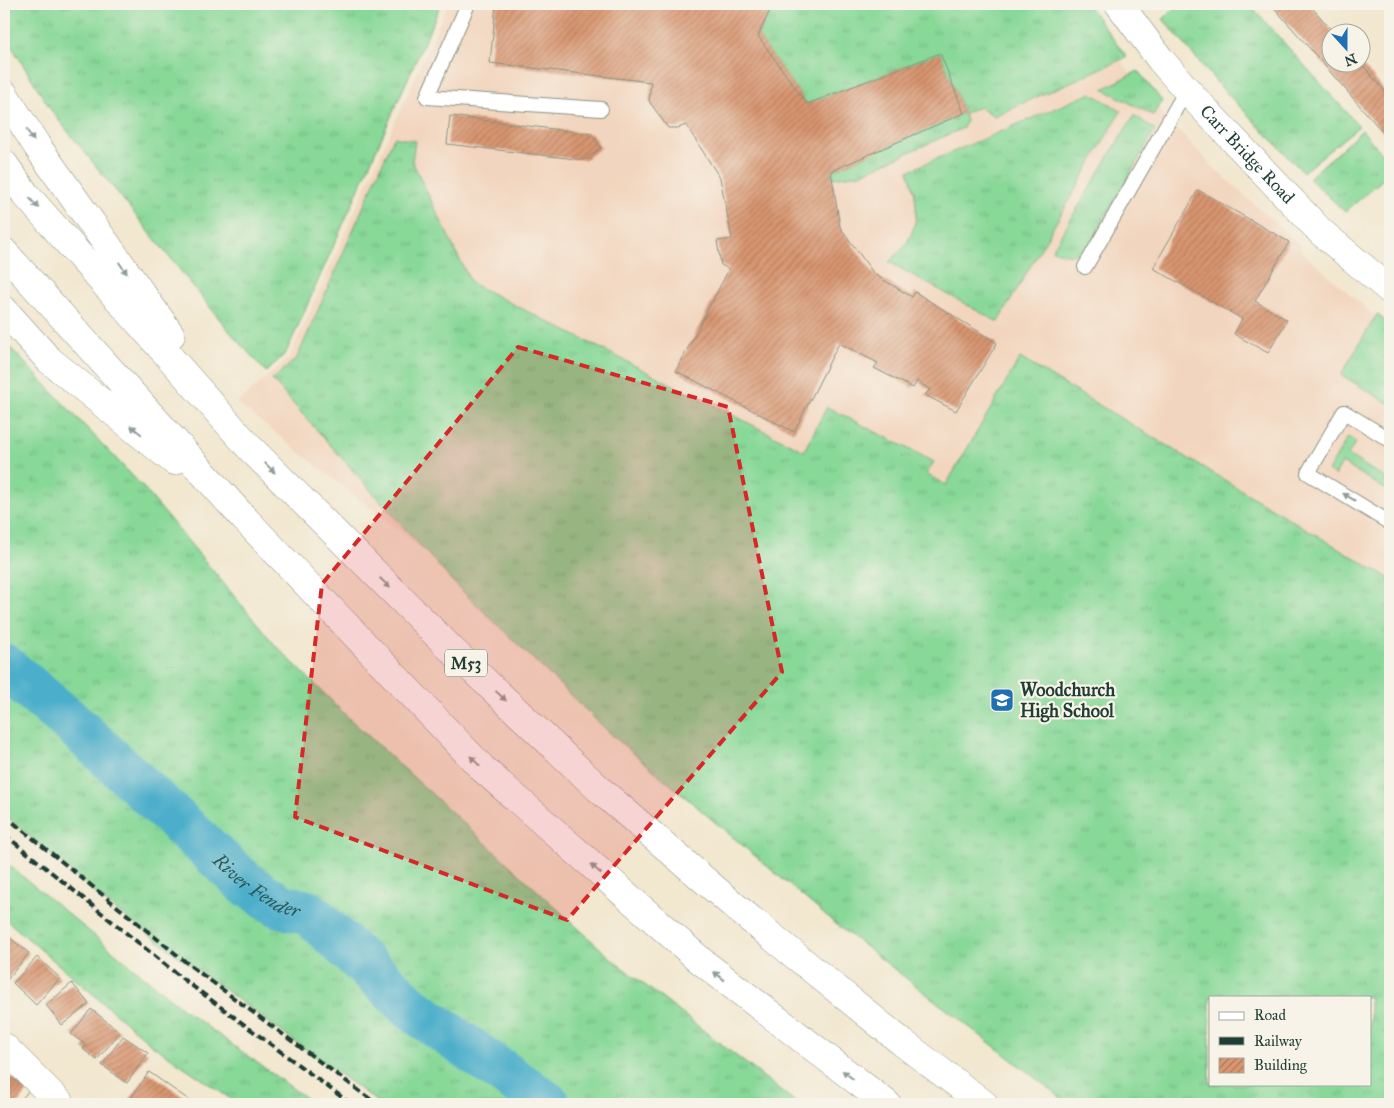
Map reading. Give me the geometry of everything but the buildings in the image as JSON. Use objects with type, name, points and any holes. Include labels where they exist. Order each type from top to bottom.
[{"type":"main road","name":"Carr Bridge Road","points":[[1119,4],[1160,59],[1186,89],[1321,232],[1390,290]]},
{"type":"main road","points":[[4,94],[37,146],[250,448]]},
{"type":"main road","name":"M53","points":[[4,164],[33,202],[250,448],[452,650],[600,790],[738,909],[903,1043],[984,1104]]},
{"type":"main road","points":[[4,252],[242,516],[483,769],[701,961],[887,1104]]},
{"type":"main road","points":[[4,310],[48,359],[242,516]]},
{"type":"main road","points":[[4,1047],[61,1104]]},
{"type":"lane","points":[[468,4],[427,97],[601,109]]},
{"type":"lane","points":[[1085,267],[1186,89]]},
{"type":"lane","points":[[1390,440],[1344,412],[1308,472],[1390,523]]},
{"type":"highlighted area","points":[[518,347],[728,407],[782,672],[567,920],[295,817],[322,584]]},
{"type":"shaded area","name":"Woodchurch High School","points":[[448,4],[1081,4],[1151,102],[1212,166],[1302,247],[1301,250],[1331,278],[1390,329],[1390,1104],[1128,1104],[237,403],[289,358]]},
{"type":"green space","points":[[4,4],[441,4],[286,353],[266,372],[230,332],[53,113],[4,34]]},
{"type":"green space","points":[[773,4],[1087,4],[1127,57],[994,116],[980,107],[964,113],[940,53],[807,104],[758,36]]},
{"type":"green space","points":[[1179,4],[1249,4],[1359,126],[1303,172],[1219,85],[1163,19]]},
{"type":"green space","points":[[1138,71],[1162,101],[1153,115],[1103,89]]},
{"type":"green space","points":[[1091,93],[1121,111],[998,322],[889,262],[906,244],[914,227],[916,217],[915,198],[908,171]]},
{"type":"green space","points":[[964,113],[966,121],[963,128],[860,174],[833,178],[831,171]]},
{"type":"green space","points":[[1134,115],[1155,130],[1087,249],[1070,254],[1052,250]]},
{"type":"green space","points":[[1362,130],[1390,163],[1390,173],[1345,212],[1309,178]]},
{"type":"green space","points":[[394,137],[415,141],[412,161],[471,283],[804,451],[827,407],[934,462],[926,474],[946,485],[1020,358],[1390,579],[1390,1104],[1069,1104],[832,921],[612,735],[453,582],[272,380],[297,358]]},
{"type":"green space","points":[[1377,314],[1390,325],[1390,404],[1341,375]]},
{"type":"green space","points":[[4,341],[142,486],[276,646],[353,722],[614,961],[798,1104],[380,1104],[109,905],[4,814]]},
{"type":"green space","points":[[1348,437],[1356,442],[1348,455],[1390,481],[1390,492],[1342,463],[1335,476],[1328,471]]},
{"type":"green space","points":[[4,861],[183,1009],[314,1104],[238,1104],[151,1044],[4,918]]},
{"type":"waterway","name":"River Fender","points":[[4,666],[72,723],[245,883],[281,906],[309,913],[414,1010],[548,1104]]},
{"type":"railway","points":[[4,815],[192,967],[377,1104]]},
{"type":"railway","points":[[4,834],[183,979],[351,1104]]},
{"type":"place","name":"Woodchurch High School","points":[[1002,700]]}]
